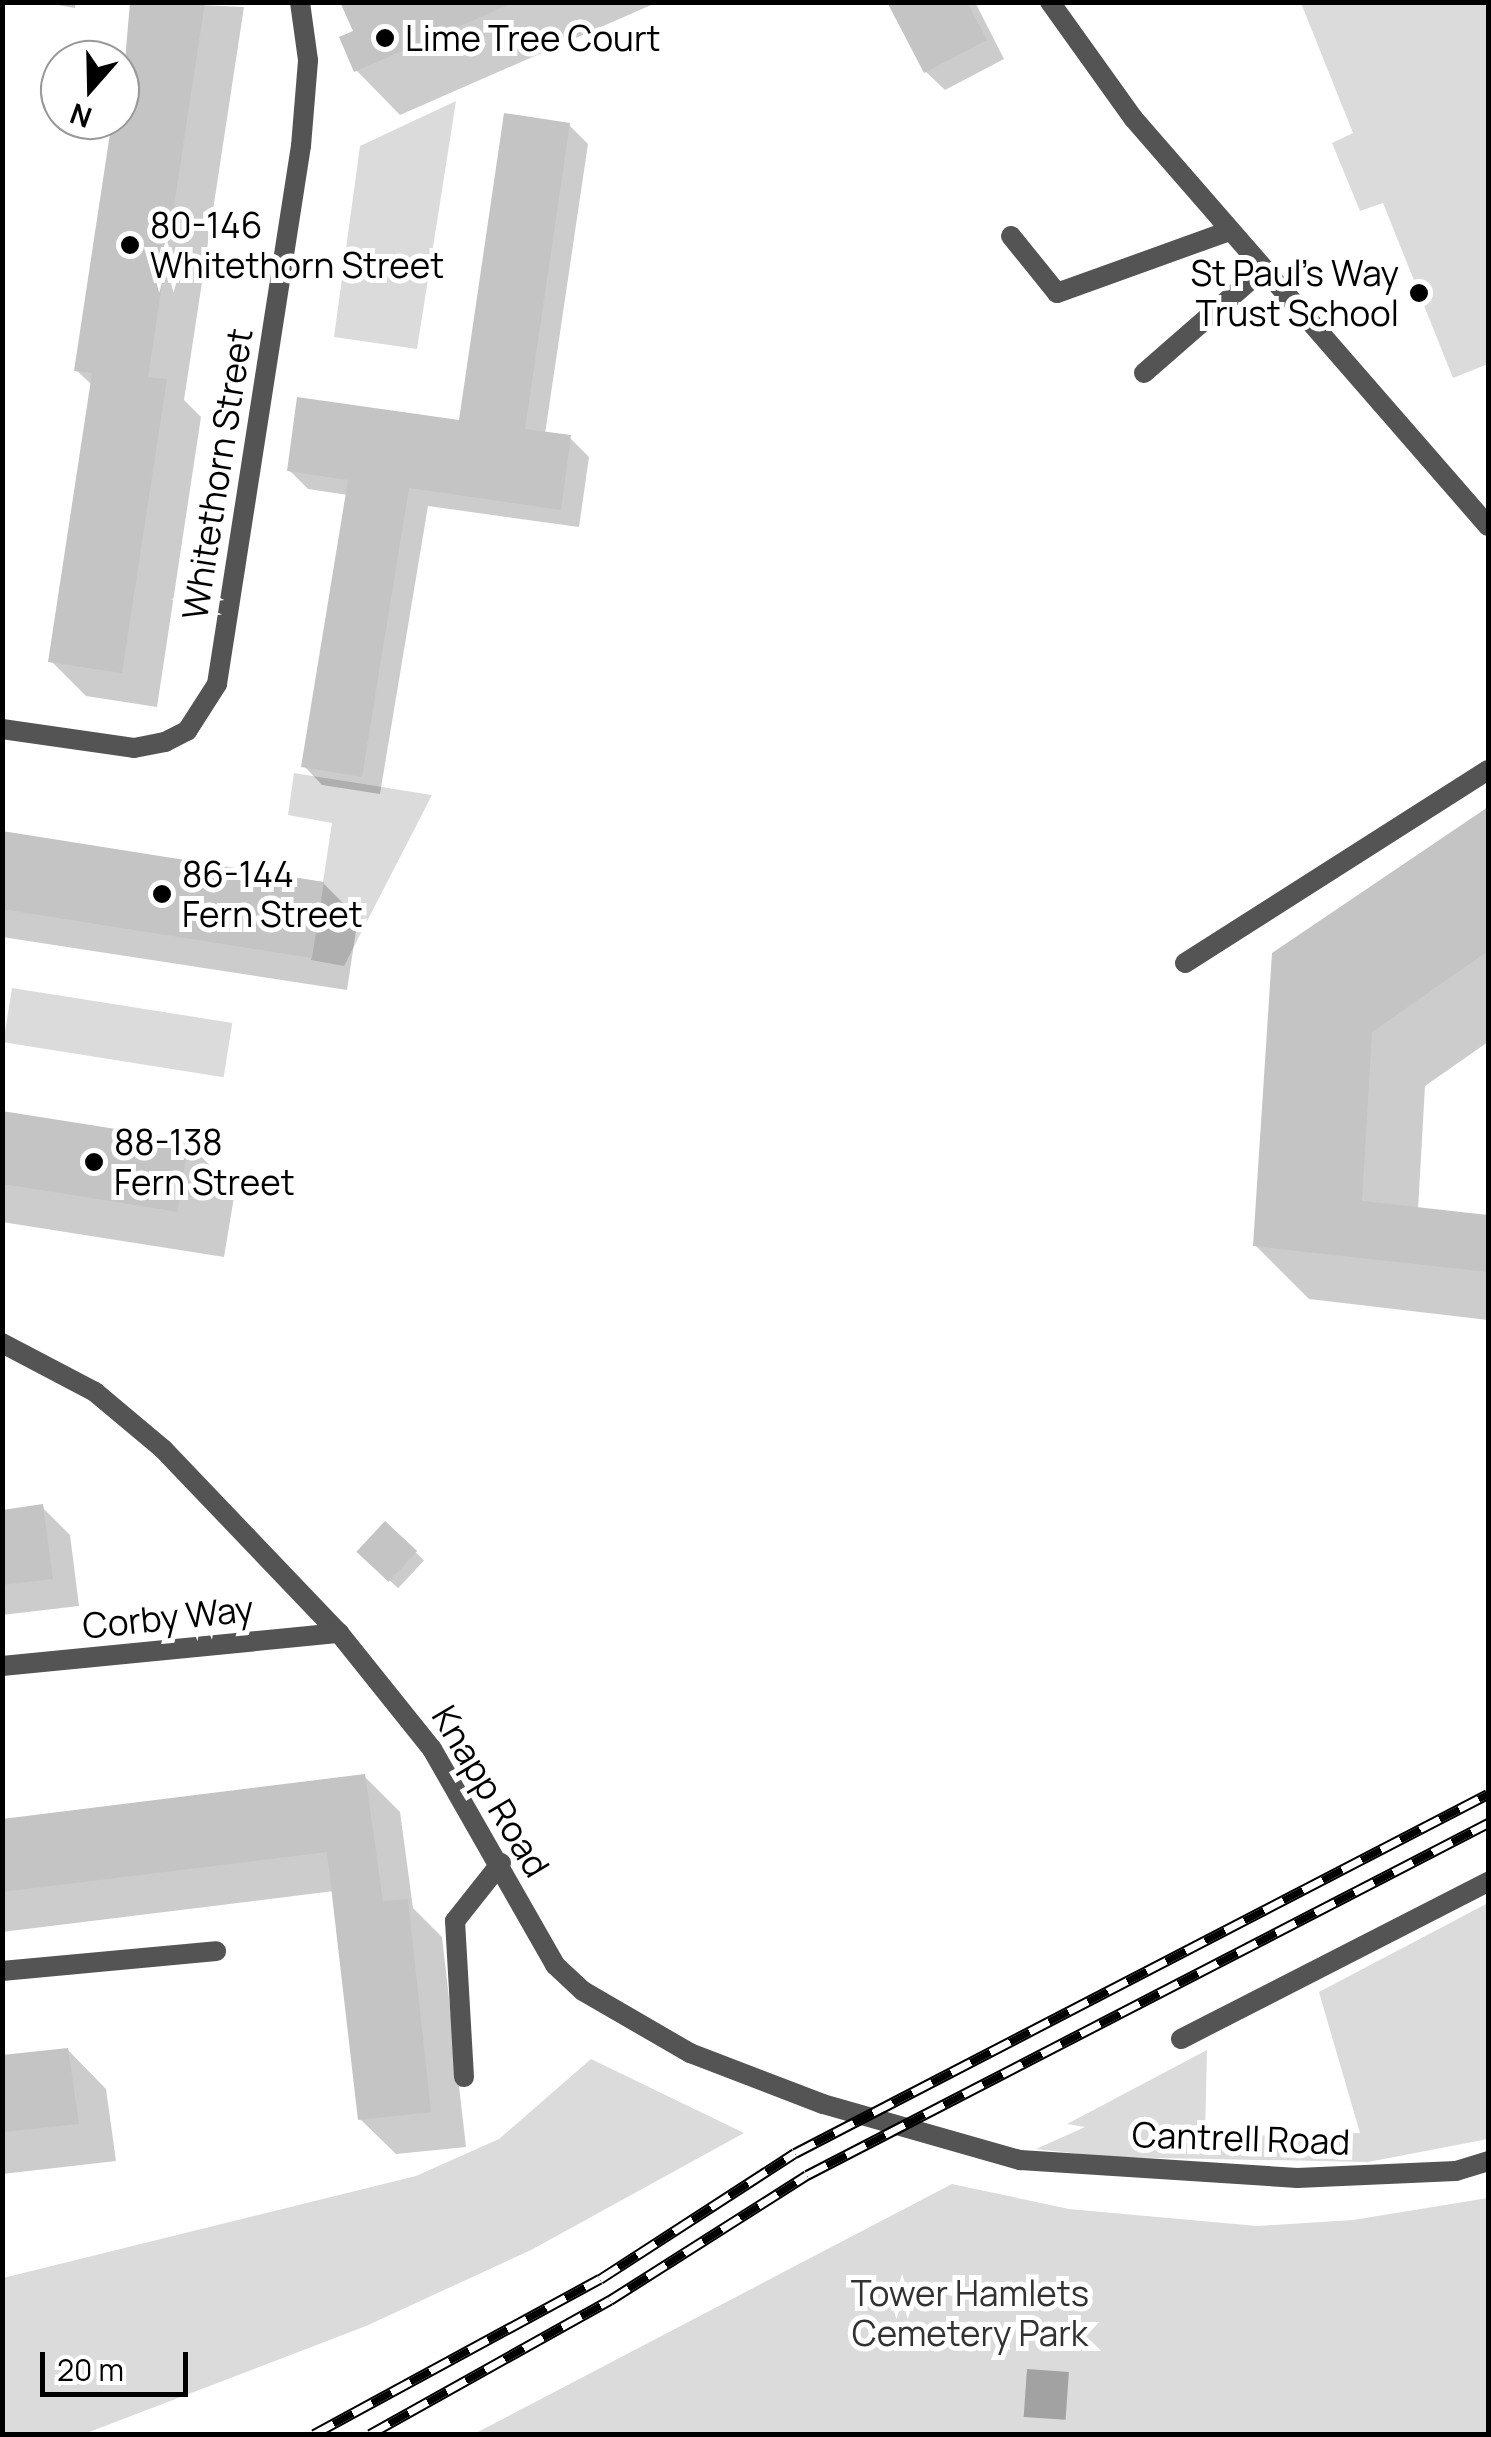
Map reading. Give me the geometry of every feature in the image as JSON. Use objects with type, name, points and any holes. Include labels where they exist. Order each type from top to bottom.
[{"type":"street","name":"Whitethorn Street","points":[[2,729],[134,748],[186,731],[201,715],[217,684],[301,146],[308,60],[300,2]]},
{"type":"street","points":[[1050,2],[1114,94],[1262,270],[1488,526]]},
{"type":"street","points":[[1011,236],[1058,293],[1229,231]]},
{"type":"street","points":[[1144,372],[1262,270]]},
{"type":"street","points":[[1185,963],[1488,770]]},
{"type":"street","name":"Knapp Road","points":[[2,1343],[95,1392],[163,1449],[339,1633],[432,1749],[501,1863],[555,1966],[583,1992],[690,2053],[824,2104],[992,2154]]},
{"type":"street","name":"Corby Way","points":[[2,1666],[339,1633]]},
{"type":"street","points":[[464,2077],[455,1921],[501,1863]]},
{"type":"street","points":[[1181,2039],[1488,1882]]},
{"type":"street","points":[[2,1971],[216,1951]]},
{"type":"street","name":"Cantrell Road","points":[[992,2154],[1297,2178],[1456,2171],[1488,2161]]},
{"type":"green space","points":[[1301,3],[1488,3],[1488,364],[1453,378],[1383,203],[1360,211],[1332,143],[1353,133]]},
{"type":"green space","points":[[456,101],[417,349],[334,337],[360,146]]},
{"type":"green space","points":[[294,773],[432,795],[344,966],[311,960],[332,823],[288,815]]},
{"type":"green space","points":[[12,988],[232,1023],[224,1077],[3,1042]]},
{"type":"green space","points":[[1488,1903],[1488,2139],[1368,2162],[1108,2157],[1036,2149],[1085,2127],[1067,2124],[1207,2050],[1205,2137],[1360,2133],[1319,1992]]},
{"type":"green space","points":[[591,2059],[744,2133],[531,2250],[366,2326],[84,2434],[3,2434],[3,2278],[416,2176],[499,2139]]},
{"type":"green space","name":"Tower Hamlets Cemetery Park","points":[[952,2184],[1069,2209],[1257,2226],[1353,2220],[1488,2198],[1488,2434],[474,2434]]},
{"type":"shaded area","points":[[1027,2369],[1069,2372],[1066,2420],[1024,2417]]},
{"type":"building","name":"80-146 Whitethorn Street","points":[[130,2],[205,2],[148,377],[167,379],[122,673],[48,662],[92,373],[74,371],[109,140],[140,140],[140,40],[127,40]]},
{"type":"building","name":"Lime Tree Court","points":[[340,2],[515,2],[354,72],[339,37],[353,31]]},
{"type":"building","points":[[887,2],[967,2],[987,40],[924,73]]},
{"type":"building","points":[[504,113],[570,123],[525,429],[571,435],[561,510],[409,488],[362,777],[301,767],[348,480],[287,471],[297,397],[459,420]]},
{"type":"building","points":[[1488,807],[1488,951],[1372,1032],[1362,1201],[1488,1215],[1488,1272],[1253,1246],[1272,953]]},
{"type":"building","name":"86-144 Fern Street","points":[[2,831],[324,882],[312,958],[2,909]]},
{"type":"building","name":"88-138 Fern Street","points":[[2,1111],[189,1141],[177,1212],[2,1184]]},
{"type":"building","points":[[43,1504],[53,1579],[2,1585],[2,1510]]},
{"type":"building","points":[[385,1521],[417,1551],[389,1582],[356,1552]]},
{"type":"building","points":[[365,1774],[383,1901],[408,1899],[431,2112],[358,2120],[327,1852],[2,1892],[2,1819]]},
{"type":"building","points":[[68,2048],[79,2124],[2,2132],[2,2055]]},
{"type":"railway","points":[[314,2434],[600,2279],[795,2153],[1488,1794]]},
{"type":"railway","points":[[370,2434],[610,2300],[807,2175],[1488,1823]]},
{"type":"place","name":"Lime Tree Court","points":[[385,38]]},
{"type":"place","name":"80-146 Whitethorn Street","points":[[130,245]]},
{"type":"place","name":"St Paul's Way Trust School","points":[[1419,293]]},
{"type":"place","name":"86-144 Fern Street","points":[[162,894]]},
{"type":"place","name":"88-138 Fern Street","points":[[94,1162]]}]
